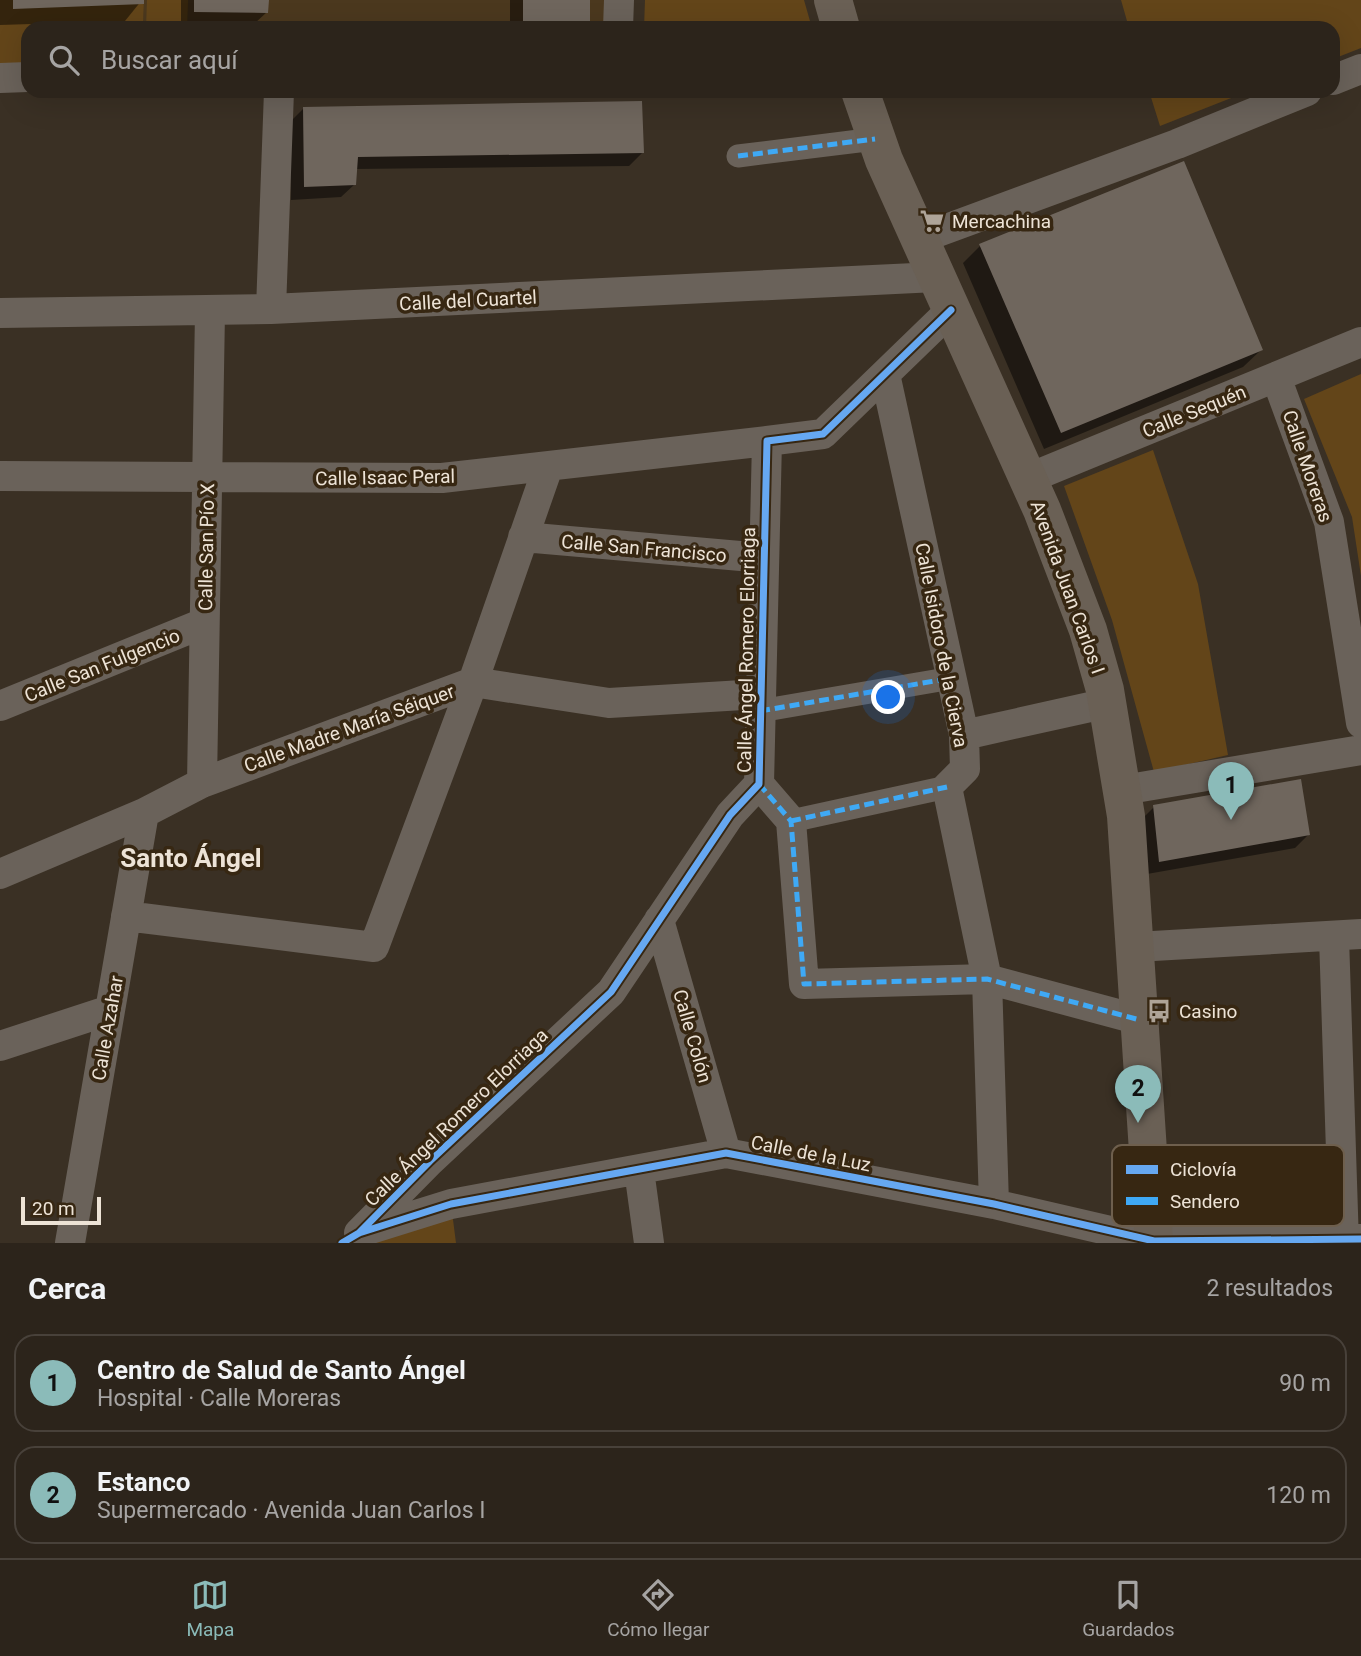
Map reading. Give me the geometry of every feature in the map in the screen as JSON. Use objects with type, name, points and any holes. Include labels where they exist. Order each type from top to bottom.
[{"type":"main road","points":[[833,0],[839,21]]},
{"type":"main road","name":"Avenida Juan Carlos I","points":[[862,98],[875,139],[1027,479],[1088,630],[1108,704],[1123,790],[1136,947],[1146,1145]]},
{"type":"street","points":[[618,21],[619,0]]},
{"type":"street","points":[[1340,77],[1361,69]]},
{"type":"street","points":[[0,78],[21,77]]},
{"type":"street","points":[[271,309],[279,98]]},
{"type":"street","points":[[919,239],[1177,144],[1290,98]]},
{"type":"street","points":[[738,156],[875,139]]},
{"type":"street","points":[[767,441],[823,434],[885,374],[943,293]]},
{"type":"street","name":"Calle del Cuartel","points":[[0,313],[210,312],[943,293]]},
{"type":"street","name":"Calle San Pío X","points":[[202,783],[210,312]]},
{"type":"street","name":"Calle Sequén","points":[[1027,479],[1361,342]]},
{"type":"street","name":"Calle Isidoro de la Cierva","points":[[885,374],[964,734],[965,769],[947,788]]},
{"type":"street","name":"Calle Moreras","points":[[1276,377],[1329,522],[1361,723]]},
{"type":"street","name":"Calle Isaac Peral","points":[[0,476],[442,478],[767,441]]},
{"type":"street","name":"Calle Ángel Romero Elorriaga","points":[[350,1238],[611,992],[730,815],[759,784],[767,441]]},
{"type":"street","points":[[126,916],[374,947],[473,682],[548,467]]},
{"type":"street","name":"Calle San Francisco","points":[[523,537],[764,558]]},
{"type":"street","name":"Calle San Fulgencio","points":[[0,706],[204,623]]},
{"type":"street","points":[[760,702],[952,678]]},
{"type":"street","name":"Calle Madre María Séiquer","points":[[2,869],[144,813],[202,783],[473,682],[609,703],[760,702]]},
{"type":"street","points":[[964,734],[1108,704]]},
{"type":"street","points":[[1123,790],[1361,750]]},
{"type":"street","points":[[759,784],[791,821],[804,984],[987,979],[1140,1020]]},
{"type":"street","points":[[791,821],[947,788],[987,979],[994,1204]]},
{"type":"street","name":"Calle Azahar","points":[[70,1243],[144,813]]},
{"type":"street","name":"Calle Colón","points":[[660,920],[726,1153]]},
{"type":"street","points":[[1136,947],[1348,936],[1349,1241]]},
{"type":"street","points":[[0,1046],[110,1010]]},
{"type":"street","name":"Calle de la Luz","points":[[350,1238],[451,1205],[726,1153],[994,1204],[1151,1242],[1349,1241]]},
{"type":"street","points":[[430,1161],[451,1205]]},
{"type":"street","points":[[639,1170],[649,1243]]},
{"type":"shaded area","points":[[0,0],[144,0],[143,21],[21,21],[21,76],[0,71]]},
{"type":"shaded area","points":[[144,0],[608,0],[608,21],[143,21]]},
{"type":"shaded area","points":[[147,0],[188,0],[187,21],[146,21]]},
{"type":"shaded area","points":[[645,0],[804,0],[810,21],[644,21]]},
{"type":"shaded area","points":[[1121,0],[1361,0],[1361,48],[1340,56],[1340,21],[1127,21]]},
{"type":"shaded area","points":[[1151,98],[1231,98],[1160,126]]},
{"type":"shaded area","points":[[1361,374],[1361,576],[1352,517],[1304,399]]},
{"type":"shaded area","points":[[1153,450],[1198,584],[1228,755],[1154,772],[1112,620],[1064,486]]},
{"type":"shaded area","points":[[451,1204],[456,1243],[342,1243],[359,1233]]},
{"type":"building","points":[[13,0],[144,0],[144,4],[13,9]]},
{"type":"building","points":[[194,0],[269,0],[268,13],[194,12]]},
{"type":"building","points":[[523,0],[590,0],[590,21],[523,21]]},
{"type":"building","points":[[642,101],[644,153],[358,157],[356,185],[304,187],[303,107]]},
{"type":"building","points":[[1184,161],[1263,350],[1061,433],[979,244]]},
{"type":"building","points":[[1301,779],[1310,835],[1159,862],[1153,805]]},
{"type":"marked path","points":[[738,156],[875,139]]},
{"type":"marked path","points":[[760,711],[952,678]]},
{"type":"marked path","points":[[759,784],[791,821],[804,984],[987,979],[1140,1020]]},
{"type":"marked path","points":[[791,821],[947,787]]},
{"type":"cycle path","points":[[359,1233],[430,1161],[611,992],[730,815],[759,784],[767,441],[823,434],[951,310]]},
{"type":"cycle path","points":[[342,1243],[359,1233],[451,1204],[726,1153],[994,1204],[1154,1241],[1361,1239]]},
{"type":"place","name":"Mercachina","points":[[932,221]]},
{"type":"place","name":"Centro de Salud de Santo Ángel","points":[[1231,820]]},
{"type":"place","name":"Casino","points":[[1159,1011]]},
{"type":"place","name":"Estanco","points":[[1138,1123]]},
{"type":"district","name":"Santo Ángel","points":[[191,858]]}]
